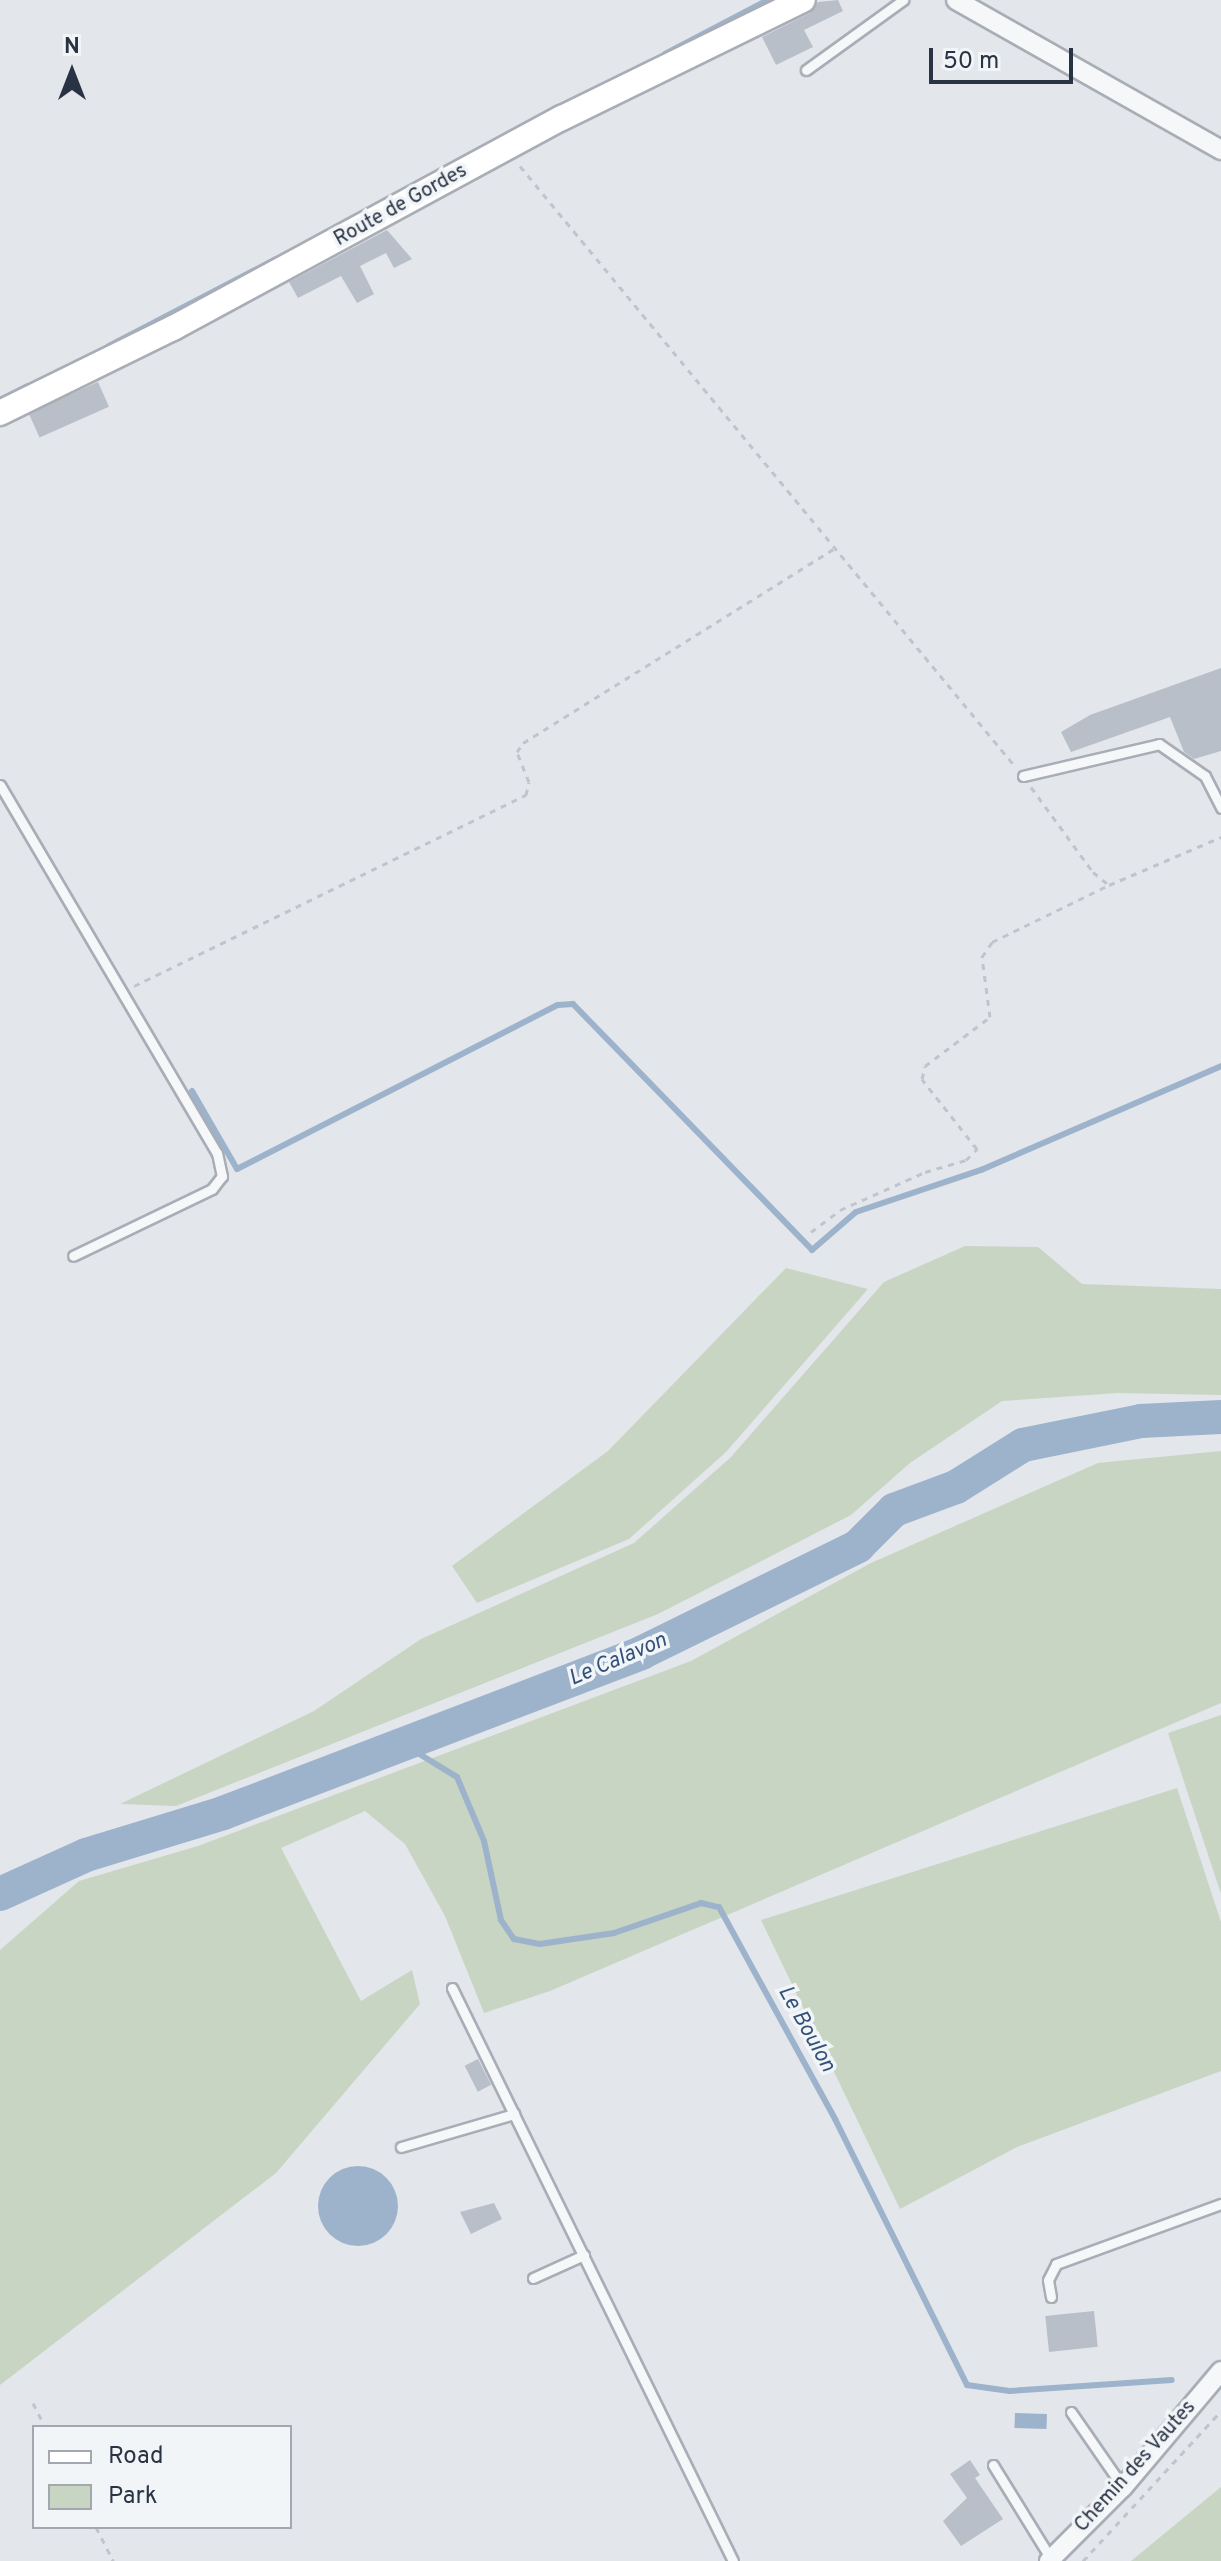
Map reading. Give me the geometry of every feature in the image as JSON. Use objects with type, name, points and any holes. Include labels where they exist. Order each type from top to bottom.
[{"type":"street","name":"Route de Gordes","points":[[0,413],[173,328],[506,149],[803,0]]},
{"type":"street","points":[[956,0],[1221,150]]},
{"type":"street","name":"Chemin des Vautes","points":[[1050,2560],[1123,2487],[1221,2371]]},
{"type":"lane","points":[[806,70],[903,0]]},
{"type":"lane","points":[[1023,776],[1159,744],[1205,776],[1221,808]]},
{"type":"lane","points":[[0,785],[125,991],[217,1153],[222,1176],[212,1189],[73,1256]]},
{"type":"lane","points":[[452,1988],[733,2561]]},
{"type":"lane","points":[[401,2147],[514,2114]]},
{"type":"lane","points":[[1051,2297],[1048,2280],[1056,2264],[1221,2204]]},
{"type":"lane","points":[[533,2278],[584,2255]]},
{"type":"lane","points":[[1071,2412],[1123,2487]]},
{"type":"lane","points":[[993,2465],[1050,2560]]},
{"type":"path","points":[[506,149],[838,546],[1023,776],[1093,872],[1109,885]]},
{"type":"path","points":[[125,991],[526,795],[529,782],[517,752],[523,743],[838,546]]},
{"type":"path","points":[[811,1232],[840,1210],[925,1172],[966,1160],[977,1149],[922,1079],[925,1066],[990,1017],[982,957],[992,942],[1109,885],[1221,837]]},
{"type":"path","points":[[33,2403],[44,2425]]},
{"type":"path","points":[[1083,2561],[1221,2411]]},
{"type":"path","points":[[97,2529],[113,2561]]},
{"type":"green space","points":[[965,1246],[1038,1247],[1082,1284],[1221,1289],[1221,1395],[1118,1393],[1002,1401],[910,1463],[851,1515],[658,1614],[176,1806],[120,1804],[314,1711],[421,1639],[634,1543],[731,1457],[884,1282]]},
{"type":"green space","points":[[786,1268],[868,1289],[726,1452],[629,1539],[477,1603],[452,1566],[608,1451]]},
{"type":"green space","points":[[1221,1451],[1221,1703],[550,1991],[484,2013],[445,1916],[405,1844],[365,1811],[281,1848],[361,2001],[412,1970],[420,2004],[276,2173],[0,2385],[0,1950],[79,1881],[198,1846],[691,1661],[871,1563],[1098,1463]]},
{"type":"green space","points":[[1221,1715],[1221,1894],[1168,1733]]},
{"type":"green space","points":[[1177,1788],[1221,1922],[1221,2071],[1017,2147],[900,2209],[761,1920]]},
{"type":"green space","points":[[1221,2487],[1221,2561],[1131,2561]]},
{"type":"water","points":[[358,2166],[373,2169],[386,2178],[395,2191],[398,2206],[395,2221],[386,2234],[373,2243],[358,2246],[343,2243],[330,2234],[321,2221],[318,2206],[321,2191],[330,2178],[343,2169]]},
{"type":"water","points":[[1015,2413],[1047,2414],[1046,2429],[1014,2428]]},
{"type":"building","points":[[838,0],[843,11],[804,30],[813,47],[776,65],[762,37],[810,13],[818,2]]},
{"type":"building","points":[[387,230],[412,259],[394,268],[386,253],[360,266],[374,294],[357,303],[341,276],[298,298],[289,282]]},
{"type":"building","points":[[98,382],[109,407],[40,438],[29,413]]},
{"type":"building","points":[[1221,668],[1221,751],[1194,759],[1184,752],[1170,717],[1071,752],[1061,732],[1090,715]]},
{"type":"building","points":[[478,2059],[491,2085],[478,2092],[465,2066]]},
{"type":"building","points":[[494,2203],[502,2219],[471,2234],[460,2212]]},
{"type":"building","points":[[1094,2311],[1098,2347],[1049,2352],[1045,2316]]},
{"type":"building","points":[[970,2460],[980,2475],[975,2478],[1003,2519],[961,2546],[943,2521],[967,2498],[950,2474]]},
{"type":"waterway","points":[[665,54],[768,0]]},
{"type":"waterway","points":[[109,346],[276,259]]},
{"type":"waterway","points":[[0,400],[27,386]]},
{"type":"waterway","points":[[192,1091],[237,1169],[558,1005],[573,1004],[812,1250],[856,1212],[981,1170],[1221,1066]]},
{"type":"waterway","name":"Le Calavon","points":[[0,1894],[86,1855],[223,1813],[641,1653],[858,1546],[894,1510],[956,1487],[1023,1445],[1141,1421],[1221,1417]]},
{"type":"waterway","name":"Le Boulon","points":[[403,1744],[457,1777],[484,1841],[501,1920],[514,1939],[540,1944],[614,1933],[701,1903],[719,1907],[835,2119],[967,2385],[1010,2391],[1172,2380]]}]
